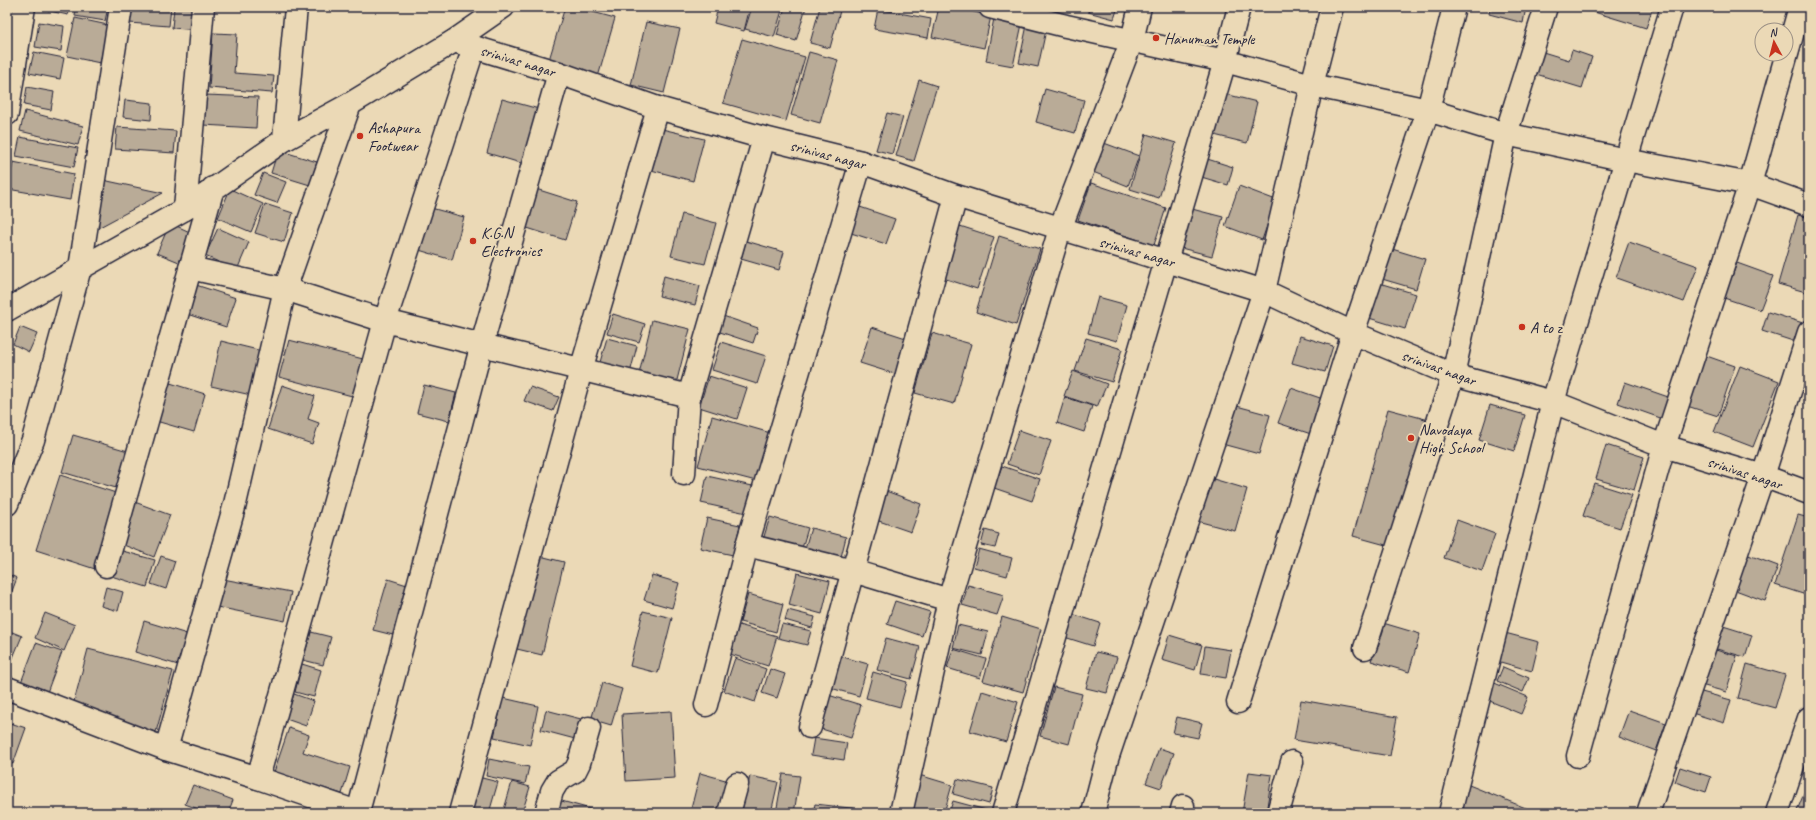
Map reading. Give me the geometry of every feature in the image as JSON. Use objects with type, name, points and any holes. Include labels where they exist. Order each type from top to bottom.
[{"type":"street","points":[[7,114],[24,7]]},
{"type":"street","points":[[7,504],[33,440],[80,268],[121,7]]},
{"type":"street","points":[[185,209],[203,7]]},
{"type":"street","points":[[284,140],[296,7]]},
{"type":"street","points":[[7,310],[185,209],[213,188],[284,140],[464,44],[503,7]]},
{"type":"street","points":[[990,7],[1225,61],[1312,85],[1428,110],[1506,134],[1626,160],[1750,184],[1809,205]]},
{"type":"street","points":[[900,813],[949,600],[1060,229],[1132,40],[1140,7]]},
{"type":"street","points":[[1003,813],[1240,7]]},
{"type":"street","points":[[1093,813],[1107,759],[1264,291],[1312,85],[1332,7]]},
{"type":"street","points":[[1238,702],[1353,333],[1428,110],[1454,7]]},
{"type":"street","points":[[1364,648],[1453,375],[1506,134],[1546,7]]},
{"type":"street","points":[[1450,813],[1553,402],[1672,7]]},
{"type":"street","points":[[1578,756],[1664,446],[1750,184],[1800,7]]},
{"type":"street","points":[[258,778],[385,321],[464,44]]},
{"type":"street","name":"srinivas nagar","points":[[464,44],[559,73],[658,108],[764,138],[861,162],[956,196],[1264,291],[1353,333],[1453,375],[1553,402],[1664,446],[1763,476],[1809,493]]},
{"type":"street","points":[[7,688],[166,749],[258,778],[359,813],[482,344],[559,73]]},
{"type":"street","points":[[166,749],[235,504],[285,288],[350,104]]},
{"type":"street","points":[[460,813],[581,370],[658,108]]},
{"type":"street","points":[[684,474],[689,396],[764,138]]},
{"type":"street","points":[[706,705],[748,545],[861,162]]},
{"type":"street","points":[[106,566],[213,188]]},
{"type":"street","points":[[810,727],[956,196]]},
{"type":"street","points":[[190,268],[285,288],[385,321],[689,396]]},
{"type":"street","points":[[1648,813],[1763,476],[1809,332]]},
{"type":"street","points":[[748,545],[853,571],[949,600]]},
{"type":"street","points":[[1777,813],[1809,718]]},
{"type":"street","points":[[546,813],[552,792],[558,781],[575,771],[579,763],[589,728]]},
{"type":"street","points":[[1278,813],[1292,762]]},
{"type":"street","points":[[729,813],[736,784]]},
{"type":"building","points":[[41,7],[70,7],[68,15],[40,9]]},
{"type":"building","points":[[76,7],[108,7],[105,21],[75,16]]},
{"type":"building","points":[[131,7],[171,7],[169,26],[129,23]]},
{"type":"building","points":[[174,7],[203,7],[200,30],[172,28]]},
{"type":"building","points":[[565,7],[574,7],[615,18],[598,77],[548,63]]},
{"type":"building","points":[[718,7],[750,7],[744,31],[714,23]]},
{"type":"building","points":[[752,7],[783,7],[774,37],[745,29]]},
{"type":"building","points":[[785,7],[806,7],[796,41],[777,35]]},
{"type":"building","points":[[820,7],[841,7],[830,48],[810,43]]},
{"type":"building","points":[[939,7],[953,7],[991,16],[984,48],[932,37]]},
{"type":"building","points":[[1089,7],[1118,7],[1114,19],[1088,12]]},
{"type":"building","points":[[1491,7],[1526,7],[1523,23],[1489,14]]},
{"type":"building","points":[[1578,7],[1653,7],[1646,28]]},
{"type":"building","points":[[878,9],[931,19],[928,38],[874,29]]},
{"type":"building","points":[[75,18],[108,25],[100,63],[67,56]]},
{"type":"building","points":[[994,18],[1022,24],[1013,66],[986,61]]},
{"type":"building","points":[[39,22],[64,26],[61,51],[35,47]]},
{"type":"building","points":[[646,22],[680,29],[664,93],[631,85]]},
{"type":"building","points":[[1027,25],[1046,30],[1038,67],[1019,63]]},
{"type":"building","points":[[213,33],[237,34],[234,73],[274,76],[272,93],[209,88]]},
{"type":"building","points":[[742,39],[805,57],[786,121],[723,103]]},
{"type":"building","points":[[1572,50],[1592,57],[1582,88],[1536,74],[1543,52],[1569,60]]},
{"type":"building","points":[[34,52],[64,58],[60,79],[29,73]]},
{"type":"building","points":[[809,52],[838,60],[820,123],[791,115]]},
{"type":"building","points":[[919,80],[937,86],[914,161],[896,156]]},
{"type":"building","points":[[27,87],[54,92],[51,110],[24,105]]},
{"type":"building","points":[[1045,89],[1084,100],[1075,133],[1036,122]]},
{"type":"building","points":[[1221,93],[1257,102],[1247,143],[1210,134]]},
{"type":"building","points":[[205,95],[258,97],[256,128],[203,125]]},
{"type":"building","points":[[502,99],[539,109],[524,164],[487,153]]},
{"type":"building","points":[[125,100],[152,103],[151,120],[123,117]]},
{"type":"building","points":[[25,111],[83,126],[78,145],[20,131]]},
{"type":"building","points":[[887,113],[903,117],[892,154],[876,150]]},
{"type":"building","points":[[117,127],[176,131],[174,153],[115,149]]},
{"type":"building","points":[[662,129],[704,139],[693,181],[651,170]]},
{"type":"building","points":[[1146,134],[1176,143],[1159,198],[1130,189]]},
{"type":"building","points":[[20,137],[78,148],[74,167],[16,156]]},
{"type":"building","points":[[1104,143],[1139,156],[1128,186],[1093,172]]},
{"type":"building","points":[[278,150],[317,162],[310,185],[271,173]]},
{"type":"building","points":[[1204,158],[1233,167],[1228,185],[1198,176]]},
{"type":"building","points":[[13,162],[74,174],[70,200],[8,189]]},
{"type":"building","points":[[263,173],[286,182],[277,203],[254,195]]},
{"type":"building","points":[[103,180],[163,193],[96,229]]},
{"type":"building","points":[[1091,183],[1166,208],[1154,245],[1078,220]]},
{"type":"building","points":[[1239,186],[1276,200],[1262,240],[1225,226]]},
{"type":"building","points":[[230,189],[263,204],[251,232],[218,218]]},
{"type":"building","points":[[536,189],[577,202],[565,240],[524,227]]},
{"type":"building","points":[[265,204],[293,213],[284,242],[255,233]]},
{"type":"building","points":[[860,207],[895,219],[886,244],[851,233]]},
{"type":"building","points":[[431,208],[464,217],[452,260],[419,250]]},
{"type":"building","points":[[1188,208],[1223,217],[1212,256],[1177,247]]},
{"type":"building","points":[[682,214],[716,223],[705,264],[671,256]]},
{"type":"building","points":[[1798,215],[1809,218],[1809,293],[1778,284]]},
{"type":"building","points":[[170,223],[192,233],[179,262],[157,253]]},
{"type":"building","points":[[960,226],[994,237],[977,289],[943,278]]},
{"type":"building","points":[[218,228],[249,242],[237,270],[205,256]]},
{"type":"building","points":[[999,236],[1040,249],[1016,325],[976,312]]},
{"type":"building","points":[[746,241],[784,252],[779,270],[741,259]]},
{"type":"building","points":[[1629,242],[1698,266],[1684,302],[1616,278]]},
{"type":"building","points":[[1392,249],[1425,259],[1416,289],[1382,279]]},
{"type":"building","points":[[1737,263],[1773,276],[1760,310],[1724,298]]},
{"type":"building","points":[[664,276],[700,286],[695,305],[659,296]]},
{"type":"building","points":[[1379,283],[1416,294],[1405,329],[1369,318]]},
{"type":"building","points":[[196,285],[236,298],[226,327],[187,314]]},
{"type":"building","points":[[1098,297],[1127,305],[1117,341],[1088,333]]},
{"type":"building","points":[[1768,312],[1806,324],[1799,343],[1762,331]]},
{"type":"building","points":[[613,314],[645,324],[639,342],[607,333]]},
{"type":"building","points":[[723,316],[758,328],[753,343],[717,331]]},
{"type":"building","points":[[652,320],[690,329],[676,384],[639,374]]},
{"type":"building","points":[[20,327],[37,334],[29,352],[13,344]]},
{"type":"building","points":[[872,327],[912,340],[901,376],[860,363]]},
{"type":"building","points":[[932,333],[971,344],[954,404],[915,393]]},
{"type":"building","points":[[1300,336],[1333,346],[1325,372],[1292,363]]},
{"type":"building","points":[[607,338],[637,346],[629,377],[598,369]]},
{"type":"building","points":[[1086,338],[1122,349],[1112,382],[1075,371]]},
{"type":"building","points":[[289,340],[363,359],[352,396],[279,377]]},
{"type":"building","points":[[221,341],[262,351],[251,395],[211,386]]},
{"type":"building","points":[[721,342],[766,356],[757,384],[712,370]]},
{"type":"building","points":[[1701,354],[1735,366],[1718,416],[1684,405]]},
{"type":"building","points":[[1740,366],[1779,381],[1753,447],[1714,432]]},
{"type":"building","points":[[1073,371],[1107,384],[1097,407],[1064,396]]},
{"type":"building","points":[[709,376],[747,388],[737,419],[699,407]]},
{"type":"building","points":[[167,382],[205,394],[194,432],[156,421]]},
{"type":"building","points":[[1625,382],[1674,399],[1666,420],[1618,403]]},
{"type":"building","points":[[282,385],[315,396],[308,419],[319,423],[312,444],[268,429]]},
{"type":"building","points":[[424,385],[456,393],[449,421],[417,413]]},
{"type":"building","points":[[530,387],[559,397],[553,411],[524,401]]},
{"type":"building","points":[[1291,388],[1326,400],[1314,435],[1278,423]]},
{"type":"building","points":[[1065,397],[1092,406],[1084,432],[1057,423]]},
{"type":"building","points":[[1233,405],[1270,415],[1259,454],[1222,444]]},
{"type":"building","points":[[1490,405],[1525,415],[1514,451],[1479,440]]},
{"type":"building","points":[[1388,409],[1429,420],[1393,547],[1353,536]]},
{"type":"building","points":[[712,416],[774,434],[760,482],[698,466]]},
{"type":"building","points":[[1019,430],[1051,441],[1039,475],[1007,464]]},
{"type":"building","points":[[73,435],[128,451],[116,488],[62,472]]},
{"type":"building","points":[[1606,445],[1644,457],[1634,490],[1596,479]]},
{"type":"building","points":[[1002,466],[1040,479],[1032,501],[994,488]]},
{"type":"building","points":[[60,475],[119,494],[95,569],[36,550]]},
{"type":"building","points":[[707,476],[757,487],[751,514],[701,503]]},
{"type":"building","points":[[1210,478],[1247,489],[1235,531],[1197,521]]},
{"type":"building","points":[[1594,483],[1632,495],[1620,528],[1583,516]]},
{"type":"building","points":[[886,491],[921,504],[911,532],[876,520]]},
{"type":"building","points":[[132,501],[170,515],[154,557],[116,542]]},
{"type":"building","points":[[1798,515],[1809,518],[1809,596],[1775,585]]},
{"type":"building","points":[[770,517],[808,528],[800,555],[762,543]]},
{"type":"building","points":[[707,518],[740,525],[733,555],[700,548]]},
{"type":"building","points":[[1457,520],[1495,534],[1482,571],[1444,558]]},
{"type":"building","points":[[811,528],[846,537],[839,565],[803,555]]},
{"type":"building","points":[[985,530],[999,534],[995,548],[981,545]]},
{"type":"building","points":[[979,549],[1012,558],[1007,576],[974,567]]},
{"type":"building","points":[[119,550],[155,560],[147,587],[111,576]]},
{"type":"building","points":[[1743,553],[1778,566],[1765,601],[1730,588]]},
{"type":"building","points":[[161,556],[175,561],[166,589],[151,584]]},
{"type":"building","points":[[540,556],[564,562],[542,655],[517,649]]},
{"type":"building","points":[[797,573],[830,581],[822,614],[789,605]]},
{"type":"building","points":[[7,574],[17,578],[7,604]]},
{"type":"building","points":[[652,575],[679,583],[672,608],[644,600]]},
{"type":"building","points":[[223,579],[291,592],[285,621],[217,607]]},
{"type":"building","points":[[388,579],[407,585],[393,635],[373,630]]},
{"type":"building","points":[[968,585],[1004,595],[997,615],[962,605]]},
{"type":"building","points":[[106,587],[123,592],[118,611],[101,606]]},
{"type":"building","points":[[748,594],[783,604],[776,632],[740,622]]},
{"type":"building","points":[[895,601],[930,612],[922,636],[887,624]]},
{"type":"building","points":[[788,610],[815,617],[812,628],[785,620]]},
{"type":"building","points":[[643,611],[672,618],[658,673],[630,666]]},
{"type":"building","points":[[45,613],[75,625],[64,651],[35,638]]},
{"type":"building","points":[[1069,613],[1100,623],[1093,646],[1061,636]]},
{"type":"building","points":[[1002,617],[1041,629],[1023,692],[983,681]]},
{"type":"building","points":[[144,621],[187,634],[178,665],[135,652]]},
{"type":"building","points":[[1383,623],[1420,634],[1409,672],[1371,661]]},
{"type":"building","points":[[782,624],[811,631],[807,645],[778,638]]},
{"type":"building","points":[[739,625],[777,636],[768,666],[730,654]]},
{"type":"building","points":[[958,625],[988,632],[982,655],[953,648]]},
{"type":"building","points":[[1720,625],[1752,635],[1745,657],[1713,648]]},
{"type":"building","points":[[7,630],[22,636],[7,672]]},
{"type":"building","points":[[311,632],[331,637],[323,665],[303,660]]},
{"type":"building","points":[[1505,633],[1539,642],[1532,671],[1497,661]]},
{"type":"building","points":[[1169,635],[1202,645],[1195,670],[1162,660]]},
{"type":"building","points":[[886,638],[920,647],[911,679],[877,670]]},
{"type":"building","points":[[36,643],[62,652],[46,695],[20,685]]},
{"type":"building","points":[[1205,646],[1231,650],[1226,678],[1201,674]]},
{"type":"building","points":[[88,649],[173,671],[156,732],[72,709]]},
{"type":"building","points":[[953,649],[986,659],[980,678],[947,668]]},
{"type":"building","points":[[1712,649],[1737,656],[1726,692],[1701,685]]},
{"type":"building","points":[[1096,652],[1117,657],[1107,693],[1086,688]]},
{"type":"building","points":[[836,655],[868,664],[859,696],[827,687]]},
{"type":"building","points":[[735,658],[766,669],[755,702],[724,691]]},
{"type":"building","points":[[302,664],[321,670],[314,697],[295,692]]},
{"type":"building","points":[[1747,664],[1785,675],[1775,708],[1738,698]]},
{"type":"building","points":[[1503,667],[1529,678],[1523,692],[1497,681]]},
{"type":"building","points":[[770,669],[785,674],[777,698],[762,693]]},
{"type":"building","points":[[873,672],[907,682],[900,707],[866,698]]},
{"type":"building","points":[[1492,682],[1528,697],[1521,714],[1485,699]]},
{"type":"building","points":[[602,683],[622,689],[611,726],[591,720]]},
{"type":"building","points":[[1054,687],[1082,694],[1069,744],[1040,736]]},
{"type":"building","points":[[982,691],[1018,702],[1006,742],[970,731]]},
{"type":"building","points":[[1698,691],[1731,700],[1724,723],[1692,713]]},
{"type":"building","points":[[294,694],[314,701],[306,726],[286,719]]},
{"type":"building","points":[[825,694],[861,705],[851,738],[815,727]]},
{"type":"building","points":[[503,698],[538,706],[530,745],[494,737]]},
{"type":"building","points":[[1301,700],[1397,717],[1390,756],[1294,740]]},
{"type":"building","points":[[546,710],[581,719],[575,739],[541,730]]},
{"type":"building","points":[[1629,710],[1666,723],[1656,751],[1619,737]]},
{"type":"building","points":[[671,711],[675,778],[626,781],[622,714]]},
{"type":"building","points":[[1177,717],[1202,723],[1198,738],[1173,733]]},
{"type":"building","points":[[7,722],[26,728],[13,764],[7,762]]},
{"type":"building","points":[[289,728],[309,735],[303,752],[350,767],[342,794],[274,772]]},
{"type":"building","points":[[814,738],[847,743],[844,760],[811,755]]},
{"type":"building","points":[[1159,748],[1174,753],[1161,788],[1146,783]]},
{"type":"building","points":[[489,759],[529,767],[525,784],[486,776]]},
{"type":"building","points":[[1680,767],[1711,777],[1706,792],[1675,782]]},
{"type":"building","points":[[1249,772],[1272,775],[1266,813],[1242,813]]},
{"type":"building","points":[[700,773],[729,781],[721,813],[690,813]]},
{"type":"building","points":[[783,774],[800,776],[794,813],[776,813]]},
{"type":"building","points":[[919,775],[952,785],[944,813],[908,813]]},
{"type":"building","points":[[750,776],[778,782],[771,813],[758,813],[742,810]]},
{"type":"building","points":[[478,777],[498,782],[489,813],[468,813]]},
{"type":"building","points":[[957,779],[993,788],[989,804],[953,794]]},
{"type":"building","points":[[512,782],[530,787],[522,813],[503,813]]},
{"type":"building","points":[[193,785],[233,800],[228,813],[209,813],[185,804]]},
{"type":"building","points":[[1469,785],[1538,813],[1457,813]]},
{"type":"building","points":[[1805,791],[1809,792],[1809,813],[1796,813]]},
{"type":"building","points":[[558,800],[594,810],[593,813],[555,813]]},
{"type":"building","points":[[953,801],[990,811],[989,813],[949,813]]},
{"type":"building","points":[[815,804],[877,811],[877,813],[813,813]]},
{"type":"place","name":"Hanuman Temple","points":[[1156,38]]},
{"type":"place","name":"Ashapura Footwear","points":[[360,136]]},
{"type":"place","name":"K.G.N Electronics","points":[[473,241]]},
{"type":"place","name":"A to z","points":[[1522,327]]},
{"type":"place","name":"Navodaya High School","points":[[1411,438]]}]
